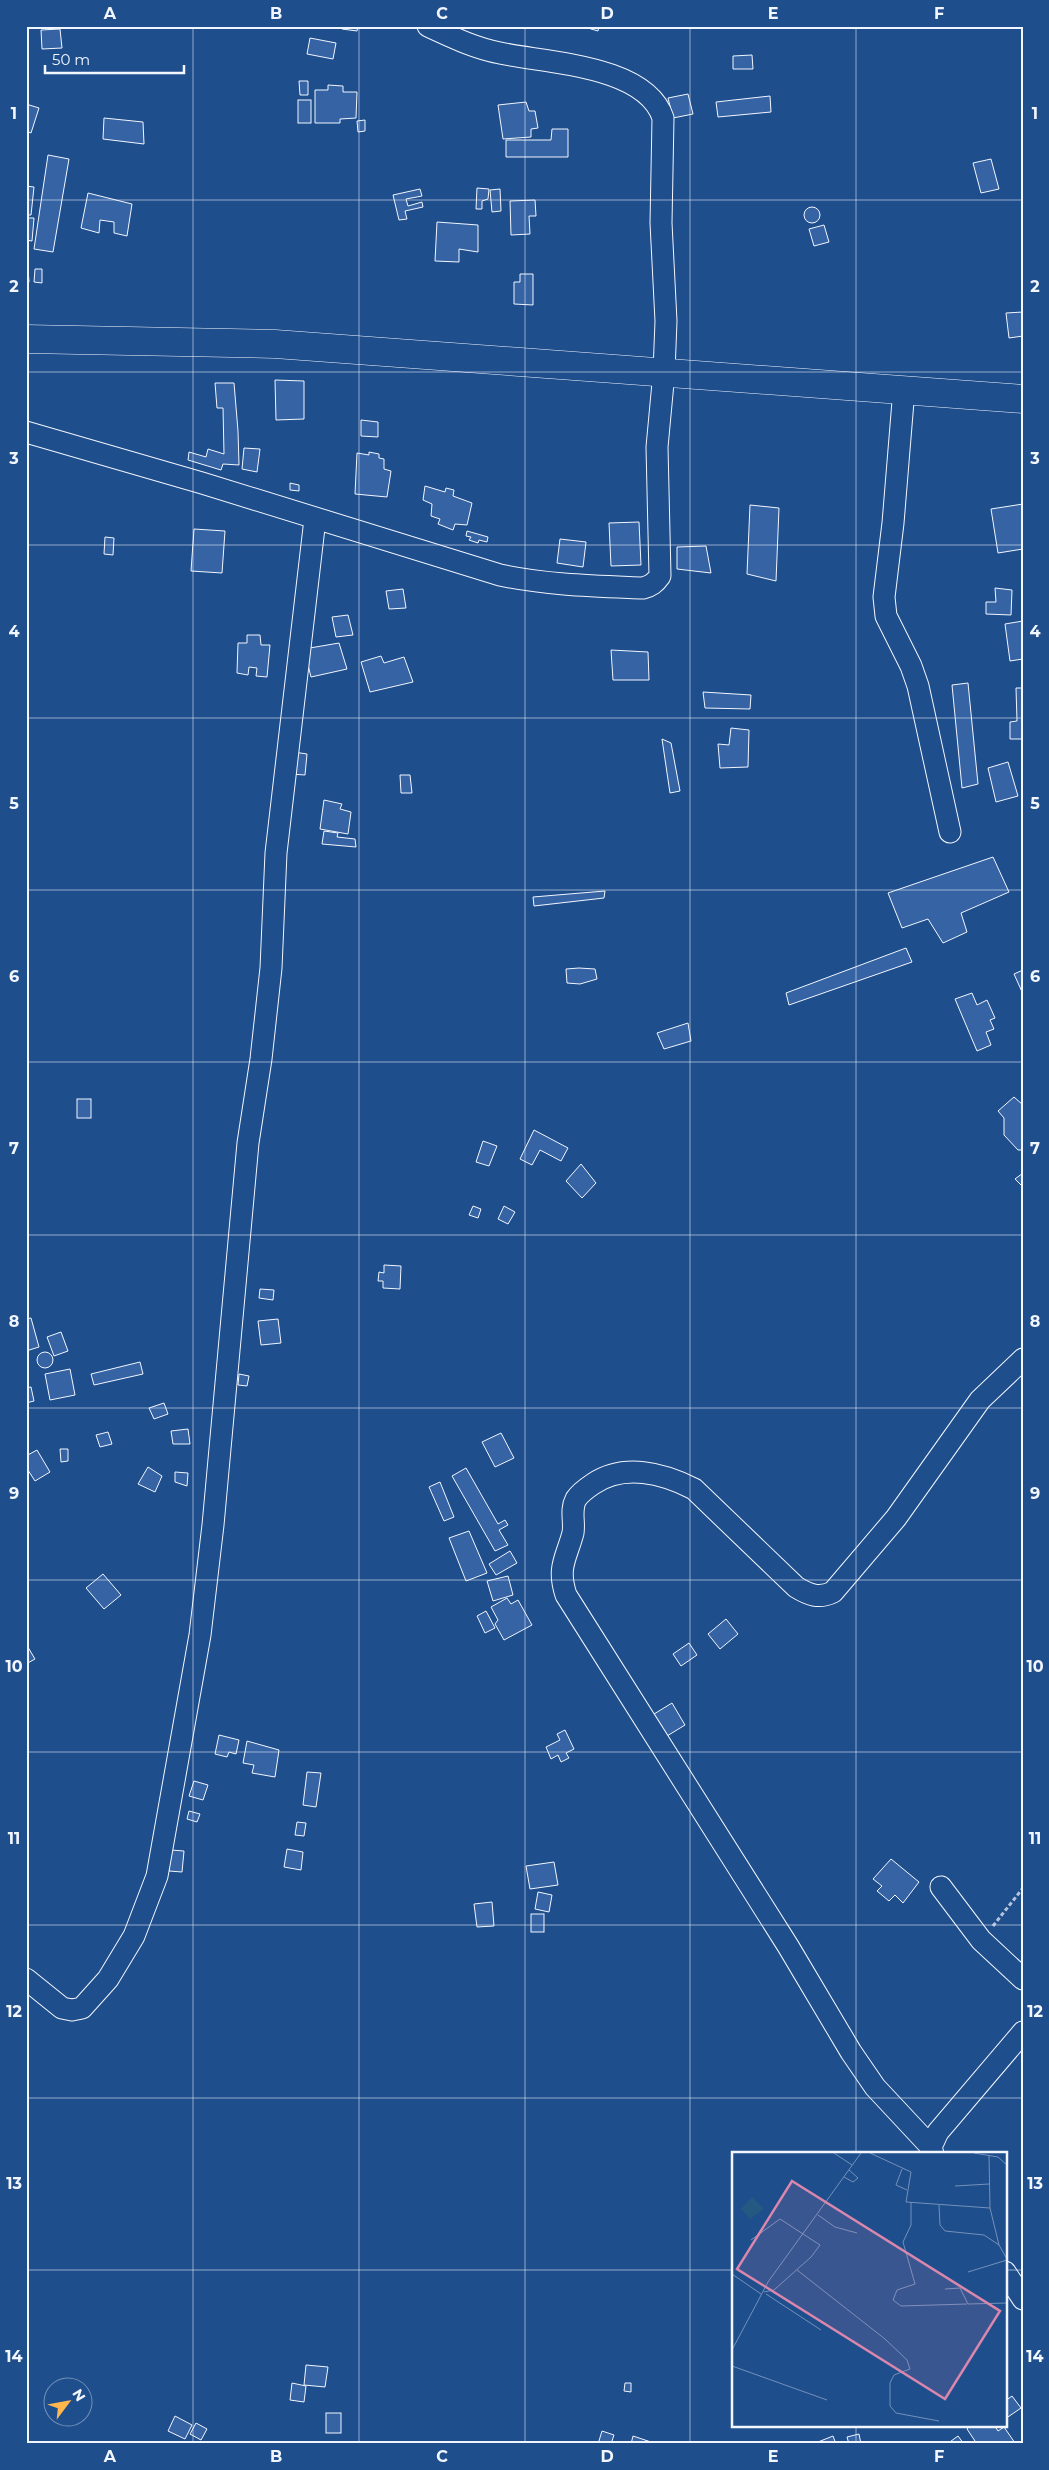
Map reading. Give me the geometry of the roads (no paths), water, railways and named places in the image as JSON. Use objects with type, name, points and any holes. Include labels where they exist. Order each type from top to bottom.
[{"type":"highway","points":[[26,339],[274,344],[1023,399]]},
{"type":"street","points":[[26,432],[202,483],[500,575],[523,580],[588,586],[650,586],[660,576],[657,447],[664,372],[666,321],[661,205],[663,118],[659,106],[639,87],[620,79],[587,69],[470,46],[428,26]]},
{"type":"street","points":[[904,389],[894,523],[884,597],[886,616],[911,666],[918,686],[950,832]]},
{"type":"street","points":[[26,1978],[62,2008],[72,2010],[82,2008],[108,1978],[134,1936],[157,1876],[197,1654],[210,1553],[248,1143],[261,1059],[271,968],[276,853],[315,519]]},
{"type":"street","points":[[1023,1359],[980,1400],[896,1518],[833,1592],[824,1596],[815,1596],[796,1587],[694,1489],[674,1479],[635,1472],[608,1475],[585,1490],[576,1499],[572,1512],[573,1530],[561,1569],[561,1581],[566,1595],[788,1946],[851,2052],[875,2087],[932,2150],[938,2132],[1023,2032]]},
{"type":"street","points":[[941,1887],[981,1940],[1023,1979]]},
{"type":"street","points":[[1006,2274],[1023,2299]]}]
